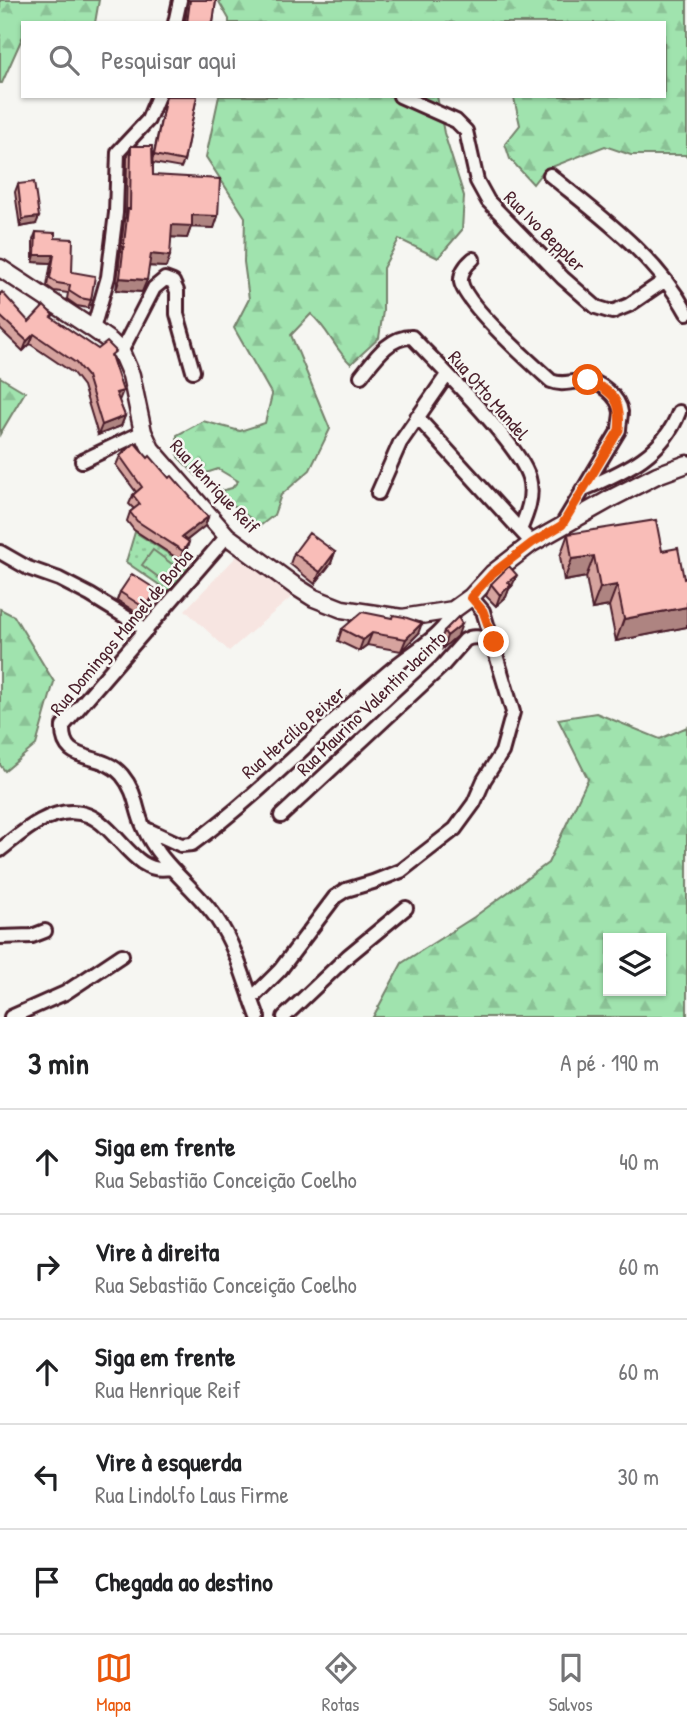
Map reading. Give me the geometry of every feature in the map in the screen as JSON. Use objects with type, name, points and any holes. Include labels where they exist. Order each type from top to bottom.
[{"type":"street","points":[[175,21],[180,0]]},
{"type":"street","points":[[93,329],[108,277],[116,213],[118,152],[148,120],[157,98]]},
{"type":"street","name":"Rua Ivo Beppler","points":[[404,98],[456,121],[466,131],[477,181],[488,201],[563,278],[596,307],[612,312],[628,305],[664,281]]},
{"type":"street","points":[[551,175],[629,240],[687,313]]},
{"type":"street","points":[[473,259],[463,269],[460,280],[464,291],[503,337],[551,381],[560,384],[588,380],[606,389],[621,411],[619,430],[562,525]]},
{"type":"street","points":[[0,268],[93,329],[121,352],[154,288],[165,279],[173,282],[177,291],[177,314],[193,372]]},
{"type":"street","name":"Rua Otto Mandel","points":[[361,376],[383,348],[403,337],[412,337],[509,444],[528,475],[531,494],[520,530]]},
{"type":"street","name":"Rua Henrique Reif","points":[[121,352],[131,375],[143,432],[151,449],[227,536],[295,586],[314,598],[342,609],[402,618],[453,610],[471,597],[493,573],[532,543],[657,475],[687,464]]},
{"type":"street","points":[[378,493],[400,443],[447,375]]},
{"type":"street","points":[[582,490],[619,474],[659,446],[672,430],[679,412]]},
{"type":"street","points":[[417,417],[532,543]]},
{"type":"street","points":[[82,461],[143,432]]},
{"type":"street","name":"Rua Domingos Manoel de Borba","points":[[227,536],[63,726],[62,740],[68,749],[76,754],[105,761],[120,773],[131,788],[144,828],[170,868],[195,891],[233,943],[258,1017]]},
{"type":"street","points":[[0,552],[28,568],[59,579],[90,595],[147,631]]},
{"type":"street","points":[[251,999],[280,970],[335,897],[346,890],[401,871],[455,830],[474,803],[484,780],[502,752],[513,712],[483,611],[471,597]]},
{"type":"street","name":"Rua Hercílio Peixer","points":[[144,828],[181,845],[192,844],[442,629],[452,619],[453,610]]},
{"type":"street","name":"Rua Maurino Valentin Jacinto","points":[[281,816],[442,666],[465,640],[477,637],[494,642]]},
{"type":"street","points":[[0,850],[40,820],[81,811],[100,821],[147,867],[158,871],[170,868]]},
{"type":"street","points":[[284,1017],[348,956],[406,908]]},
{"type":"street","points":[[0,937],[32,936],[45,931]]},
{"type":"street","points":[[11,1017],[65,993],[122,955]]},
{"type":"shaded area","points":[[237,556],[247,559],[294,595],[229,651],[185,610]]},
{"type":"green space","points":[[0,0],[99,0],[95,21],[21,21],[21,40],[0,83]]},
{"type":"green space","points":[[218,0],[687,0],[687,157],[631,155],[605,146],[544,170],[533,184],[510,159],[505,144],[520,125],[514,98],[666,98],[666,21],[229,19]]},
{"type":"green space","points":[[219,98],[437,98],[444,133],[464,196],[462,230],[438,258],[399,239],[383,268],[383,311],[379,338],[351,364],[311,314],[291,335],[330,429],[310,470],[281,495],[274,515],[260,526],[217,492],[232,488],[238,481],[218,469],[197,476],[178,457],[177,435],[203,421],[240,431],[265,423],[272,395],[234,328],[249,299],[244,262],[245,217],[206,157]]},
{"type":"green space","points":[[0,377],[25,392],[0,434]]},
{"type":"green space","points":[[135,532],[195,571],[174,595],[126,562]]},
{"type":"green space","points":[[153,550],[180,570],[169,585],[142,565]]},
{"type":"green space","points":[[0,609],[14,616],[54,682],[36,745],[5,771],[0,765]]},
{"type":"green space","points":[[596,713],[660,739],[687,727],[687,1017],[373,1017],[402,963],[474,917],[548,863],[588,779],[558,719]]},
{"type":"building","points":[[190,0],[216,0],[213,21],[187,21]]},
{"type":"building","points":[[166,98],[197,98],[184,161],[154,155]]},
{"type":"building","points":[[131,146],[152,146],[153,175],[220,179],[218,216],[192,215],[192,226],[172,225],[170,256],[151,254],[147,280],[120,278],[130,209]]},
{"type":"building","points":[[34,182],[39,217],[22,219],[18,184]]},
{"type":"building","points":[[36,232],[55,233],[55,238],[73,239],[72,272],[95,276],[91,300],[80,298],[69,291],[70,285],[57,283],[50,278],[54,255],[35,255]]},
{"type":"building","points":[[2,292],[29,322],[44,306],[53,315],[51,317],[98,349],[107,342],[116,351],[111,355],[123,391],[116,393],[125,416],[102,425],[87,376],[76,363],[34,334],[27,341],[0,316]]},
{"type":"building","points":[[135,443],[169,478],[172,476],[208,517],[182,537],[189,542],[183,551],[137,521],[130,512],[140,504],[133,495],[142,487],[120,456]]},
{"type":"building","points":[[656,520],[662,551],[678,548],[684,579],[687,578],[687,607],[624,619],[617,585],[600,588],[594,556],[572,559],[568,534]]},
{"type":"building","points":[[309,533],[335,552],[320,572],[294,553]]},
{"type":"building","points":[[509,566],[517,575],[508,582],[511,585],[500,595],[491,584]]},
{"type":"building","points":[[132,574],[157,590],[145,608],[120,592]]},
{"type":"building","points":[[362,612],[392,618],[393,615],[404,617],[422,623],[406,639],[372,633],[363,640],[342,629]]},
{"type":"building","points":[[458,617],[462,624],[447,636],[444,631]]},
{"type":"route","points":[[494,642],[483,611],[471,597],[493,573],[532,543],[562,525],[619,430],[621,411],[616,400],[606,389],[588,380]]}]
